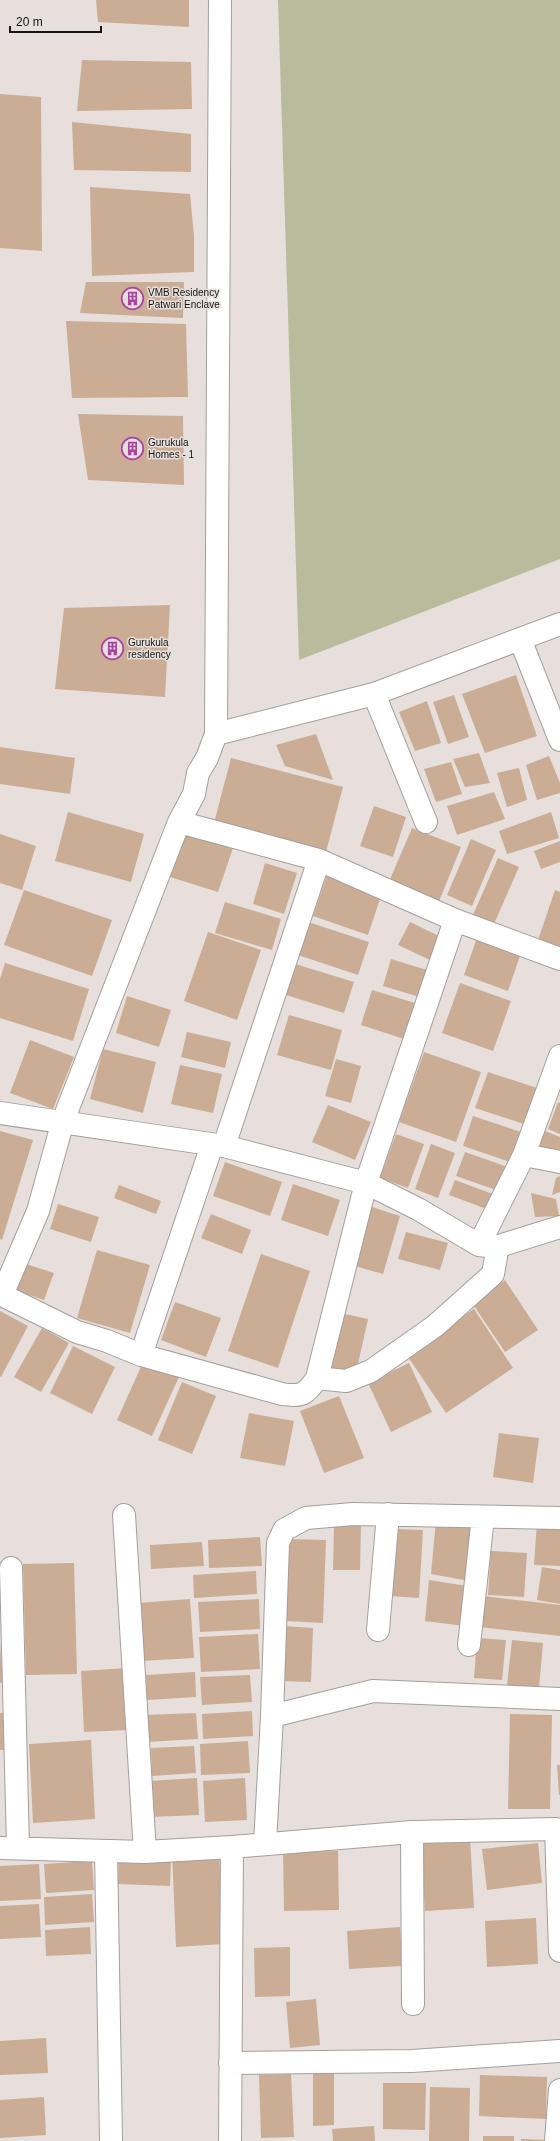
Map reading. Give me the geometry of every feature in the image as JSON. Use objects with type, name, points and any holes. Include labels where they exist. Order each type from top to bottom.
[{"type":"street","points":[[220,0],[216,734],[198,773],[194,794],[180,822],[63,1121],[38,1211],[1,1293],[77,1332],[108,1341],[141,1355],[248,1386],[297,1397],[310,1390],[317,1378],[366,1183],[455,920]]},
{"type":"street","points":[[216,734],[374,694],[560,624]]},
{"type":"street","points":[[520,639],[560,740]]},
{"type":"street","points":[[374,694],[426,822]]},
{"type":"street","points":[[180,822],[319,860],[455,920],[560,959]]},
{"type":"street","points":[[141,1355],[218,1145],[319,860]]},
{"type":"street","points":[[487,1246],[524,1155],[560,1056]]},
{"type":"street","points":[[0,1113],[63,1121],[218,1145],[366,1183],[487,1246],[496,1257],[493,1274],[435,1326],[371,1371],[346,1381],[317,1378]]},
{"type":"street","points":[[524,1155],[560,1162]]},
{"type":"street","points":[[487,1246],[560,1227]]},
{"type":"street","points":[[265,1844],[272,1716],[278,1543],[284,1530],[306,1518],[353,1514],[560,1518]]},
{"type":"street","points":[[378,1630],[388,1514]]},
{"type":"street","points":[[124,1515],[145,1852]]},
{"type":"street","points":[[469,1645],[484,1517]]},
{"type":"street","points":[[11,1568],[9,1847],[145,1852],[232,1847],[412,1832],[556,1829],[560,1951]]},
{"type":"street","points":[[272,1716],[373,1691],[560,1699]]},
{"type":"street","points":[[412,1832],[413,2004]]},
{"type":"street","points":[[230,2141],[232,1847]]},
{"type":"street","points":[[106,1851],[111,2141]]},
{"type":"street","points":[[230,2063],[412,2061],[560,2051]]},
{"type":"street","points":[[556,2141],[560,2090]]},
{"type":"green space","points":[[278,0],[560,0],[560,559],[299,660]]},
{"type":"building","points":[[96,0],[189,0],[189,27],[98,22]]},
{"type":"building","points":[[82,60],[191,62],[192,109],[77,111]]},
{"type":"building","points":[[0,94],[41,97],[42,251],[0,248]]},
{"type":"building","points":[[72,122],[191,134],[191,172],[74,170]]},
{"type":"building","points":[[90,187],[190,194],[194,236],[194,272],[92,276]]},
{"type":"building","name":"VMB Residency Patwari Enclave","points":[[86,282],[184,282],[183,318],[80,313]]},
{"type":"building","points":[[66,321],[186,324],[188,397],[72,398]]},
{"type":"building","name":"Gurukula Homes - 1","points":[[78,414],[183,416],[184,485],[88,480]]},
{"type":"building","name":"Gurukula residency","points":[[170,605],[165,697],[55,689],[64,608]]},
{"type":"building","points":[[516,675],[537,736],[485,753],[462,694]]},
{"type":"building","points":[[454,695],[469,737],[448,744],[433,702]]},
{"type":"building","points":[[427,701],[441,743],[415,751],[399,712]]},
{"type":"building","points":[[316,734],[333,780],[285,766],[276,745]]},
{"type":"building","points":[[0,747],[75,758],[70,794],[0,784]]},
{"type":"building","points":[[479,753],[490,783],[465,787],[453,759]]},
{"type":"building","points":[[549,756],[560,783],[560,793],[537,800],[526,765]]},
{"type":"building","points":[[231,758],[343,787],[326,852],[214,823]]},
{"type":"building","points":[[451,762],[462,794],[436,802],[424,769]]},
{"type":"building","points":[[519,768],[527,800],[507,807],[497,773]]},
{"type":"building","points":[[494,792],[505,819],[457,835],[447,806]]},
{"type":"building","points":[[374,806],[406,817],[393,857],[360,846]]},
{"type":"building","points":[[68,812],[144,834],[131,882],[55,861]]},
{"type":"building","points":[[551,812],[559,838],[507,854],[499,831]]},
{"type":"building","points":[[412,828],[461,847],[438,904],[388,884]]},
{"type":"building","points":[[184,833],[233,848],[218,892],[170,877]]},
{"type":"building","points":[[0,834],[36,846],[22,890],[0,883]]},
{"type":"building","points":[[471,839],[496,850],[472,906],[447,895]]},
{"type":"building","points":[[560,841],[560,862],[541,869],[534,851]]},
{"type":"building","points":[[498,858],[519,867],[494,924],[473,915]]},
{"type":"building","points":[[265,863],[297,873],[284,914],[253,904]]},
{"type":"building","points":[[328,872],[383,890],[368,935],[313,916]]},
{"type":"building","points":[[24,890],[112,920],[92,976],[4,945]]},
{"type":"building","points":[[555,890],[560,892],[560,946],[558,951],[537,943]]},
{"type":"building","points":[[225,902],[281,919],[272,950],[215,933]]},
{"type":"building","points":[[302,920],[369,942],[358,975],[292,953]]},
{"type":"building","points":[[410,922],[441,937],[430,960],[398,945]]},
{"type":"building","points":[[208,932],[261,950],[237,1020],[184,1001]]},
{"type":"building","points":[[478,935],[522,950],[508,991],[464,975]]},
{"type":"building","points":[[391,959],[430,971],[423,998],[383,986]]},
{"type":"building","points":[[5,963],[89,989],[73,1041],[0,1018],[0,979]]},
{"type":"building","points":[[295,964],[354,982],[344,1013],[286,995]]},
{"type":"building","points":[[460,983],[511,1001],[493,1051],[442,1033]]},
{"type":"building","points":[[372,990],[415,1003],[404,1039],[361,1025]]},
{"type":"building","points":[[127,996],[171,1010],[159,1047],[116,1033]]},
{"type":"building","points":[[289,1015],[342,1030],[331,1070],[277,1055]]},
{"type":"building","points":[[187,1032],[231,1042],[225,1068],[181,1057]]},
{"type":"building","points":[[30,1040],[74,1057],[53,1109],[10,1093]]},
{"type":"building","points":[[103,1049],[156,1062],[143,1113],[90,1099]]},
{"type":"building","points":[[424,1052],[481,1072],[456,1142],[399,1122]]},
{"type":"building","points":[[336,1059],[361,1066],[351,1103],[325,1096]]},
{"type":"building","points":[[180,1065],[222,1074],[213,1113],[171,1104]]},
{"type":"building","points":[[488,1072],[537,1088],[524,1124],[475,1108]]},
{"type":"building","points":[[558,1102],[560,1103],[560,1134],[548,1129]]},
{"type":"building","points":[[328,1105],[371,1122],[355,1160],[312,1142]]},
{"type":"building","points":[[473,1116],[524,1133],[513,1163],[463,1146]]},
{"type":"building","points":[[0,1131],[33,1140],[2,1240],[0,1239]]},
{"type":"building","points":[[545,1131],[560,1137],[560,1155],[535,1152]]},
{"type":"building","points":[[396,1134],[424,1144],[408,1188],[380,1178]]},
{"type":"building","points":[[431,1144],[455,1153],[438,1198],[415,1189]]},
{"type":"building","points":[[465,1152],[505,1166],[496,1190],[456,1176]]},
{"type":"building","points":[[225,1162],[282,1182],[270,1216],[213,1196]]},
{"type":"building","points":[[560,1176],[560,1192],[552,1195],[556,1178]]},
{"type":"building","points":[[455,1180],[498,1196],[492,1211],[449,1195]]},
{"type":"building","points":[[293,1184],[340,1200],[328,1236],[281,1220]]},
{"type":"building","points":[[119,1185],[161,1201],[156,1214],[114,1198]]},
{"type":"building","points":[[531,1193],[556,1199],[559,1216],[535,1217]]},
{"type":"building","points":[[58,1204],[99,1217],[91,1242],[50,1229]]},
{"type":"building","points":[[369,1206],[400,1216],[383,1274],[351,1265]]},
{"type":"building","points":[[211,1214],[251,1230],[242,1254],[201,1238]]},
{"type":"building","points":[[406,1232],[448,1243],[440,1270],[398,1259]]},
{"type":"building","points":[[97,1250],[150,1265],[130,1333],[77,1318]]},
{"type":"building","points":[[261,1254],[310,1271],[278,1368],[228,1351]]},
{"type":"building","points":[[23,1263],[54,1273],[44,1300],[14,1290]]},
{"type":"building","points":[[505,1280],[538,1330],[505,1352],[472,1303]]},
{"type":"building","points":[[175,1302],[221,1318],[206,1357],[161,1340]]},
{"type":"building","points":[[474,1309],[513,1368],[446,1413],[406,1354]]},
{"type":"building","points":[[0,1311],[28,1326],[1,1377],[0,1376]]},
{"type":"building","points":[[336,1312],[368,1319],[356,1373],[324,1366]]},
{"type":"building","points":[[42,1328],[69,1343],[41,1392],[14,1377]]},
{"type":"building","points":[[73,1346],[115,1367],[92,1414],[50,1393]]},
{"type":"building","points":[[144,1360],[179,1377],[152,1436],[117,1420]]},
{"type":"building","points":[[409,1363],[432,1412],[391,1432],[368,1383]]},
{"type":"building","points":[[182,1382],[216,1396],[192,1454],[158,1440]]},
{"type":"building","points":[[339,1396],[364,1458],[324,1473],[300,1411]]},
{"type":"building","points":[[249,1413],[294,1421],[285,1466],[240,1458]]},
{"type":"building","points":[[499,1433],[539,1438],[533,1483],[493,1477]]},
{"type":"building","points":[[436,1520],[475,1522],[469,1581],[431,1574]]},
{"type":"building","points":[[537,1522],[560,1524],[560,1566],[534,1565]]},
{"type":"building","points":[[334,1524],[361,1524],[360,1570],[333,1570]]},
{"type":"building","points":[[395,1529],[423,1530],[419,1598],[390,1596]]},
{"type":"building","points":[[260,1537],[262,1566],[209,1568],[208,1540]]},
{"type":"building","points":[[289,1539],[326,1540],[323,1623],[286,1621]]},
{"type":"building","points":[[202,1542],[204,1566],[151,1569],[150,1545]]},
{"type":"building","points":[[491,1551],[527,1553],[524,1597],[488,1595]]},
{"type":"building","points":[[74,1563],[77,1674],[26,1675],[23,1564]]},
{"type":"building","points":[[542,1567],[560,1570],[560,1604],[537,1600]]},
{"type":"building","points":[[256,1571],[257,1594],[194,1598],[193,1575]]},
{"type":"building","points":[[429,1580],[467,1586],[464,1626],[425,1621]]},
{"type":"building","points":[[483,1596],[560,1605],[560,1636],[479,1627]]},
{"type":"building","points":[[190,1599],[194,1658],[141,1661],[137,1603]]},
{"type":"building","points":[[259,1599],[260,1629],[200,1632],[198,1602]]},
{"type":"building","points":[[282,1626],[313,1628],[311,1682],[279,1681]]},
{"type":"building","points":[[258,1634],[260,1669],[201,1672],[199,1637]]},
{"type":"building","points":[[477,1638],[506,1640],[502,1680],[474,1678]]},
{"type":"building","points":[[512,1640],[543,1643],[539,1688],[507,1685]]},
{"type":"building","points":[[0,1644],[3,1682],[0,1683]]},
{"type":"building","points":[[127,1668],[130,1730],[84,1732],[81,1671]]},
{"type":"building","points":[[195,1672],[196,1697],[147,1700],[146,1675]]},
{"type":"building","points":[[250,1675],[252,1702],[202,1705],[200,1677]]},
{"type":"building","points":[[252,1711],[253,1736],[203,1739],[202,1714]]},
{"type":"building","points":[[0,1713],[3,1713],[4,1750],[0,1750]]},
{"type":"building","points":[[196,1713],[198,1739],[146,1742],[145,1715]]},
{"type":"building","points":[[510,1714],[552,1715],[550,1809],[508,1809]]},
{"type":"building","points":[[91,1740],[95,1819],[33,1823],[29,1744]]},
{"type":"building","points":[[248,1741],[250,1773],[201,1775],[200,1744]]},
{"type":"building","points":[[194,1746],[196,1773],[152,1776],[151,1748]]},
{"type":"building","points":[[557,1765],[560,1765],[560,1795],[559,1795]]},
{"type":"building","points":[[197,1778],[199,1815],[151,1817],[149,1781]]},
{"type":"building","points":[[245,1778],[247,1820],[205,1822],[203,1781]]},
{"type":"building","points":[[470,1837],[474,1908],[425,1911],[421,1839]]},
{"type":"building","points":[[538,1843],[542,1883],[487,1890],[482,1849]]},
{"type":"building","points":[[219,1848],[223,1944],[176,1947],[172,1851]]},
{"type":"building","points":[[338,1851],[339,1910],[284,1911],[283,1852]]},
{"type":"building","points":[[119,1855],[171,1857],[170,1886],[118,1884]]},
{"type":"building","points":[[92,1861],[94,1890],[46,1893],[44,1864]]},
{"type":"building","points":[[39,1864],[41,1899],[0,1901],[0,1866]]},
{"type":"building","points":[[92,1894],[94,1922],[45,1925],[44,1897]]},
{"type":"building","points":[[39,1904],[41,1937],[0,1939],[0,1906]]},
{"type":"building","points":[[536,1918],[538,1964],[487,1967],[485,1921]]},
{"type":"building","points":[[90,1927],[91,1954],[46,1956],[45,1930]]},
{"type":"building","points":[[400,1927],[402,1966],[349,1969],[347,1931]]},
{"type":"building","points":[[290,1947],[290,1996],[255,1997],[254,1948]]},
{"type":"building","points":[[316,1999],[320,2045],[290,2048],[286,2002]]},
{"type":"building","points":[[46,2038],[48,2073],[0,2075],[0,2041]]},
{"type":"building","points":[[334,2070],[334,2125],[313,2126],[313,2071]]},
{"type":"building","points":[[291,2074],[294,2137],[261,2138],[259,2075]]},
{"type":"building","points":[[480,2075],[547,2077],[546,2119],[479,2116]]},
{"type":"building","points":[[383,2083],[426,2083],[425,2130],[383,2129]]},
{"type":"building","points":[[430,2087],[470,2088],[469,2141],[429,2141]]},
{"type":"building","points":[[44,2097],[46,2135],[0,2138],[0,2100]]},
{"type":"building","points":[[374,2126],[375,2141],[333,2141],[332,2129]]},
{"type":"building","points":[[483,2136],[514,2136],[514,2141],[483,2141]]},
{"type":"building","points":[[521,2139],[551,2140],[551,2141],[521,2141]]},
{"type":"place","name":"VMB Residency Patwari Enclave","points":[[133,298]]},
{"type":"place","name":"Gurukula Homes - 1","points":[[133,448]]},
{"type":"place","name":"Gurukula residency","points":[[113,648]]}]
